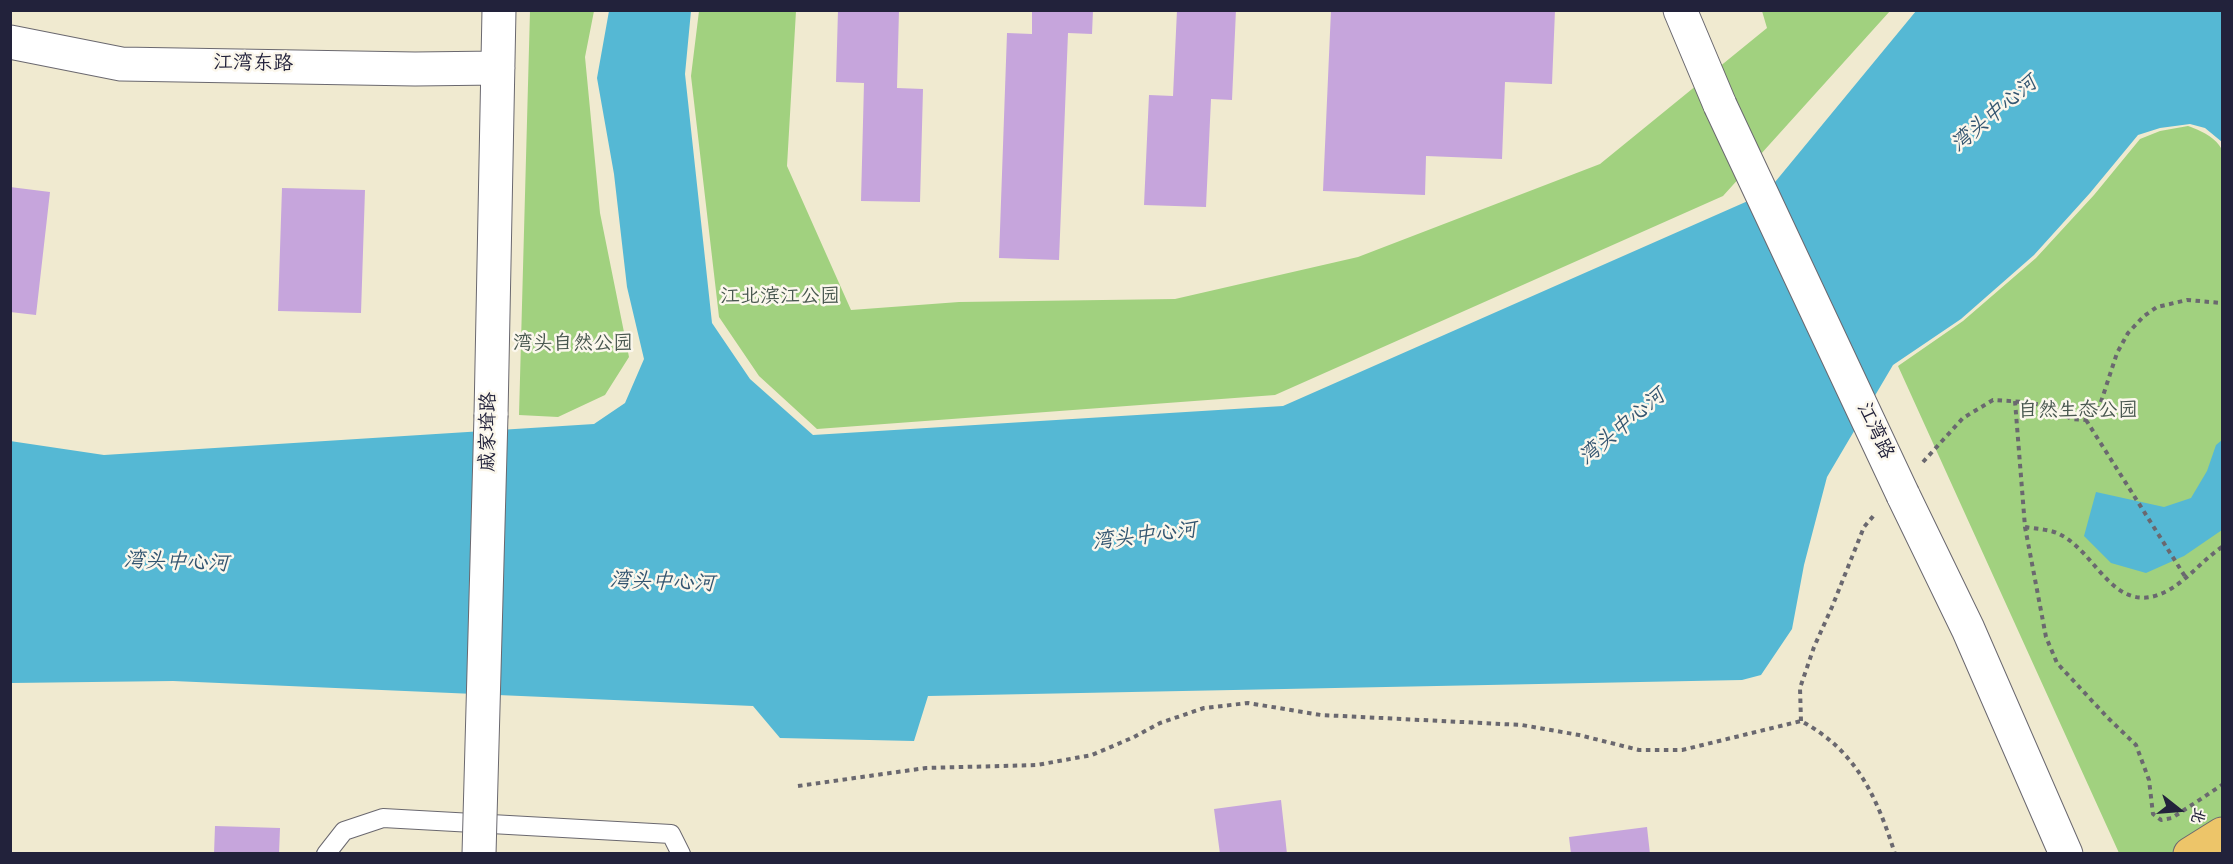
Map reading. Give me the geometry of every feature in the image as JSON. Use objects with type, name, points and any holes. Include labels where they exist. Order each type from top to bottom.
[{"type":"main road","points":[[2190,854],[2223,834]]},
{"type":"street","name":"戚家𡍲路","points":[[479,854],[499,10]]},
{"type":"street","name":"江湾路","points":[[1680,10],[1720,105],[1900,491],[1968,629],[2066,854]]},
{"type":"street","name":"江湾东路","points":[[10,42],[121,64],[415,69],[498,68]]},
{"type":"lane","points":[[326,854],[344,831],[383,818],[671,834],[681,854]]},
{"type":"path","points":[[1801,721],[1800,688],[1814,646],[1864,526],[1900,491],[1963,418],[1993,400],[2053,407],[2072,419],[2086,420],[2098,411],[2117,353],[2128,333],[2144,316],[2157,307],[2187,300],[2223,303]]},
{"type":"path","points":[[2015,401],[2025,526],[2046,637],[2057,663],[2136,745],[2149,780],[2153,814],[2162,820],[2172,818],[2223,785]]},
{"type":"path","points":[[2086,420],[2186,578]]},
{"type":"path","points":[[2025,526],[2059,534],[2072,543],[2106,581],[2133,597],[2152,596],[2167,591],[2223,547]]},
{"type":"path","points":[[798,786],[926,768],[1037,765],[1092,755],[1160,723],[1204,708],[1248,703],[1321,715],[1522,725],[1579,735],[1639,750],[1682,750],[1801,721],[1820,731],[1842,749],[1862,775],[1886,824],[1895,854]]},
{"type":"green space","name":"湾头自然公园","points":[[530,11],[594,11],[585,57],[600,213],[629,357],[605,395],[558,417],[519,415]]},
{"type":"green space","name":"江北滨江公园","points":[[699,11],[796,11],[787,166],[851,310],[959,302],[1175,299],[1358,257],[1600,164],[1767,28],[1762,11],[1890,11],[1723,196],[1275,395],[817,429],[759,376],[719,317],[691,76]]},
{"type":"green space","name":"自然生态公园","points":[[2188,126],[2212,138],[2222,150],[2222,853],[2119,853],[1898,366],[1963,321],[2036,258],[2094,195],[2140,139],[2160,131]]},
{"type":"water","name":"湾头中心河","points":[[609,11],[691,11],[685,74],[712,323],[750,379],[813,435],[1283,406],[1766,193],[1916,11],[2222,11],[2222,142],[2205,128],[2190,124],[2160,128],[2138,135],[2034,255],[1961,319],[1893,365],[1827,477],[1804,565],[1792,629],[1761,675],[1742,680],[928,696],[914,741],[780,738],[753,706],[173,681],[11,683],[10,441],[104,455],[594,424],[625,403],[644,359],[627,287],[614,174],[597,78]]},
{"type":"water","points":[[2222,440],[2222,530],[2184,556],[2146,573],[2111,563],[2084,536],[2096,492],[2164,507],[2191,498],[2207,471],[2216,445]]},
{"type":"building","points":[[838,10],[899,10],[897,88],[923,89],[920,202],[861,201],[864,83],[836,82]]},
{"type":"building","points":[[1032,10],[1093,10],[1092,34],[1068,33],[1059,260],[999,258],[1007,33],[1032,34]]},
{"type":"building","points":[[1177,10],[1236,10],[1232,100],[1211,99],[1206,207],[1144,205],[1149,95],[1173,96]]},
{"type":"building","points":[[1331,10],[1555,10],[1552,84],[1505,82],[1502,159],[1426,156],[1425,195],[1323,191]]},
{"type":"building","points":[[10,187],[50,192],[36,315],[10,312]]},
{"type":"building","points":[[282,188],[365,190],[361,313],[278,311]]},
{"type":"building","points":[[1281,800],[1287,854],[1220,854],[1214,809]]},
{"type":"building","points":[[215,826],[280,828],[279,854],[214,854]]},
{"type":"building","points":[[1647,827],[1650,854],[1571,854],[1569,837]]}]
